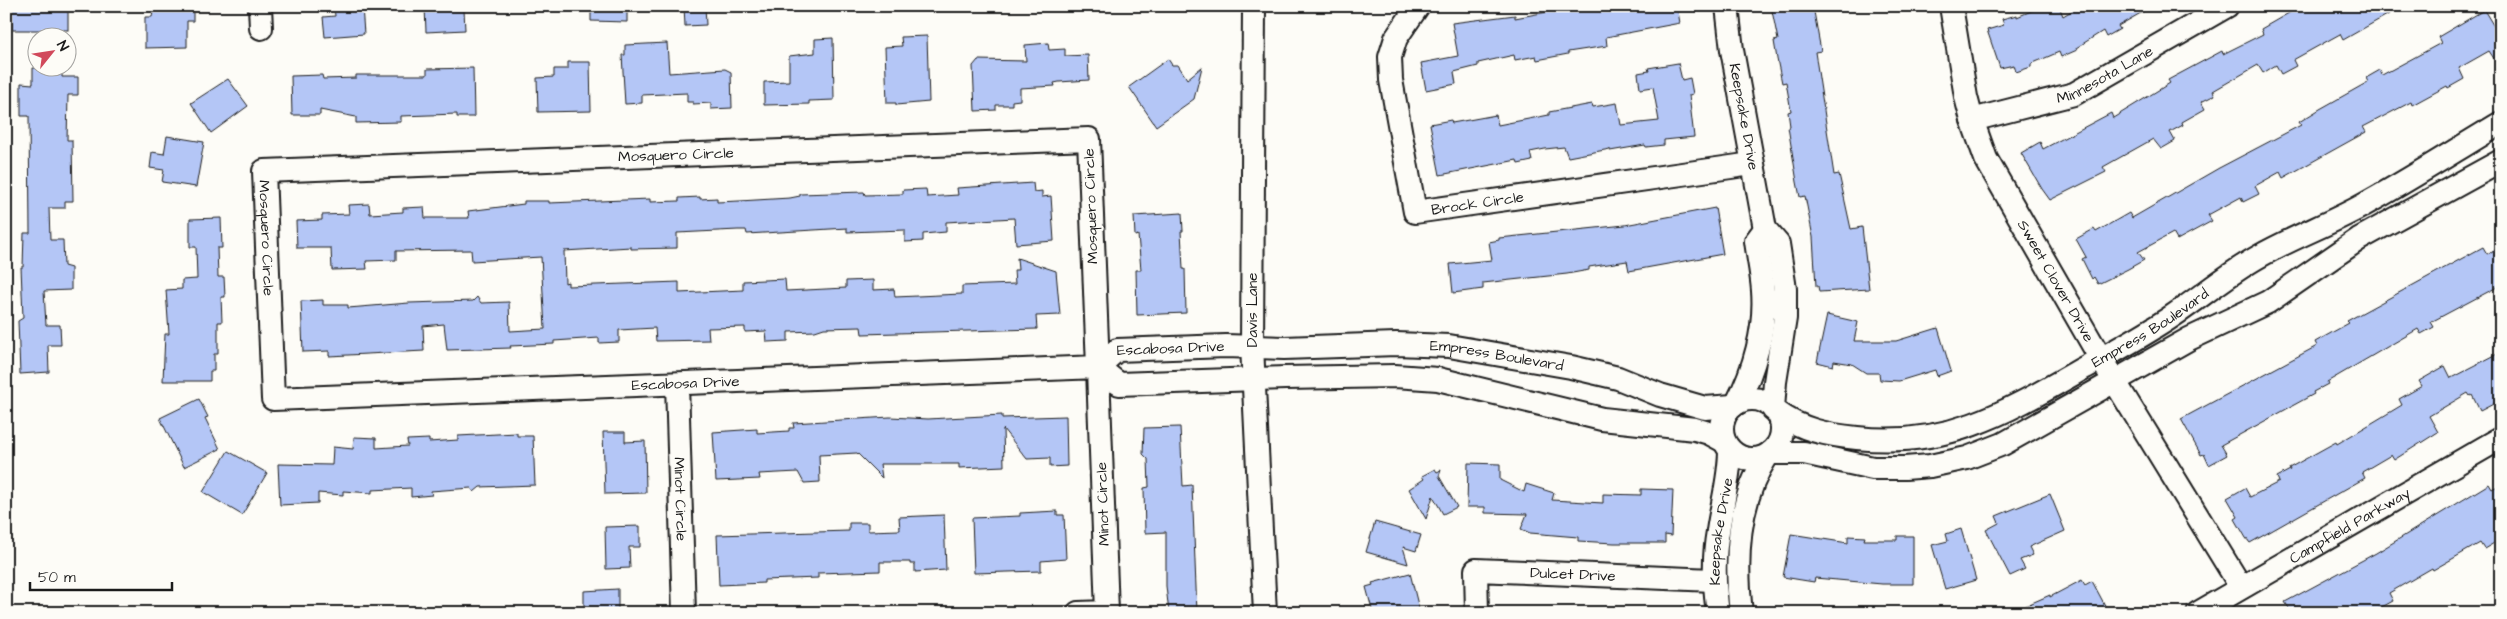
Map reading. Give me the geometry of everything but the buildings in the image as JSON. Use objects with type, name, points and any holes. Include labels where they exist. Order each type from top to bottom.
[{"type":"street","name":"Davis Lane","points":[[1254,6],[1252,379],[1264,613]]},
{"type":"street","name":"Brock Circle","points":[[1418,6],[1396,38],[1390,57],[1391,80],[1415,212],[1752,164]]},
{"type":"street","name":"Keepsake Drive","points":[[1727,6],[1752,164],[1765,229],[1778,244],[1785,289],[1785,318],[1775,382],[1775,410]]},
{"type":"street","name":"Sweet Clover Drive","points":[[1951,6],[1972,120],[1994,174],[2101,359],[2241,587]]},
{"type":"street","name":"Minnesota Lane","points":[[1972,120],[2074,94],[2215,9]]},
{"type":"street","name":"Empress Boulevard","points":[[1775,410],[1800,426],[1834,435],[1876,439],[1923,438],[1954,432],[1988,420],[2018,406],[2161,324],[2233,272],[2259,256],[2362,206],[2501,123]]},
{"type":"street","name":"Mosquero Circle","points":[[273,399],[264,170],[1088,139],[1098,368]]},
{"type":"street","name":"Empress Boulevard","points":[[1769,454],[1804,453],[1873,468],[1905,468],[1930,466],[1967,458],[2003,444],[2189,339],[2268,302],[2359,239],[2501,161]]},
{"type":"street","points":[[1735,405],[1751,399],[1761,400],[1775,410],[1782,431],[1780,440],[1769,454],[1748,459],[1727,446],[1723,422],[1749,380],[1760,331],[1764,292],[1756,240],[1765,229]]},
{"type":"street","name":"Empress Boulevard","points":[[1252,346],[1284,348],[1396,344],[1449,346],[1571,366],[1618,378],[1660,395],[1705,408],[1735,405]]},
{"type":"street","name":"Escabosa Drive","points":[[1098,368],[1117,350],[1252,346]]},
{"type":"street","name":"Escabosa Drive","points":[[273,399],[1098,368],[1119,384],[1252,379]]},
{"type":"street","name":"Minot Circle","points":[[1078,613],[1107,612],[1098,368]]},
{"type":"street","name":"Empress Boulevard","points":[[1252,379],[1395,376],[1438,379],[1602,419],[1695,429],[1709,433],[1727,446]]},
{"type":"street","name":"Minot Circle","points":[[677,384],[684,613]]},
{"type":"street","name":"Campfield Parkway","points":[[2198,613],[2501,438]]},
{"type":"street","name":"Keepsake Drive","points":[[1718,613],[1713,580],[1717,532],[1730,471],[1727,446]]},
{"type":"street","name":"Keepsake Drive","points":[[1741,613],[1737,578],[1739,536],[1755,474],[1769,454]]},
{"type":"street","name":"Dulcet Drive","points":[[1477,613],[1476,570],[1713,580]]}]
